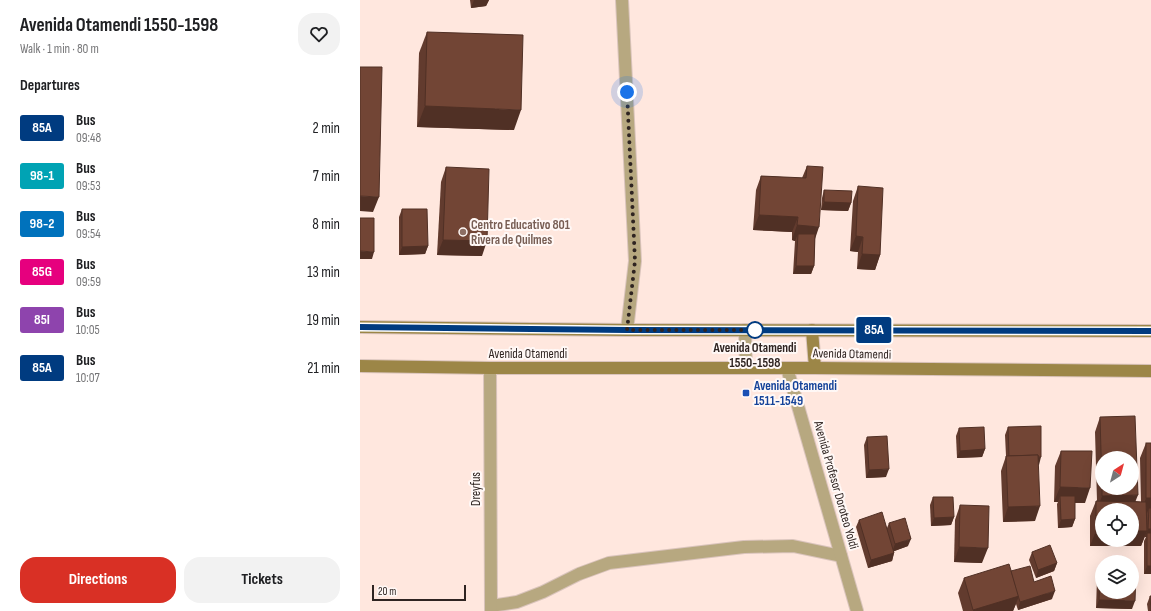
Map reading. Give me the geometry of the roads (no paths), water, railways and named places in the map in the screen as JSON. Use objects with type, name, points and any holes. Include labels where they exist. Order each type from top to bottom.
[{"type":"main road","name":"Avenida Otamendi","points":[[360,327],[627,330],[1151,331]]},
{"type":"main road","points":[[812,330],[815,368]]},
{"type":"main road","name":"Avenida Otamendi","points":[[360,366],[1151,371]]},
{"type":"street","points":[[622,0],[635,261],[627,330]]},
{"type":"street","points":[[745,330],[746,368]]},
{"type":"street","name":"Dreyfus","points":[[490,368],[491,608]]},
{"type":"street","name":"Avenida Profesor Doroteo Yoldi","points":[[787,368],[857,611]]},
{"type":"street","points":[[491,608],[517,602],[543,592],[579,574],[609,563],[626,560],[744,547],[793,546],[841,556]]},
{"type":"place","name":"Centro Educativo 801 Rivera de Quilmes","points":[[463,232]]},
{"type":"place","name":"Avenida Otamendi 1550-1598","points":[[755,330]]},
{"type":"place","name":"Avenida Otamendi 1511-1549","points":[[746,393]]}]
